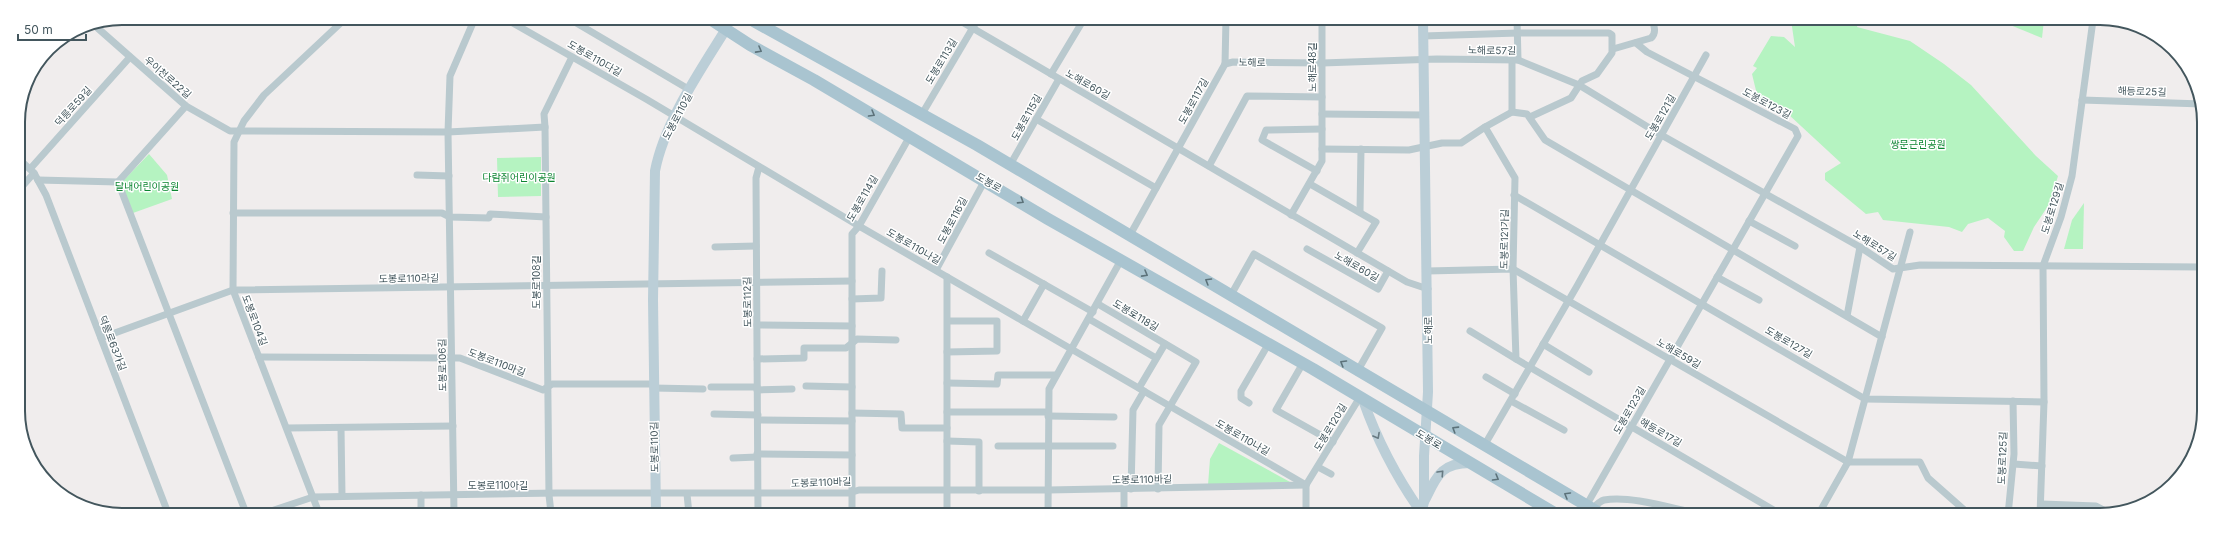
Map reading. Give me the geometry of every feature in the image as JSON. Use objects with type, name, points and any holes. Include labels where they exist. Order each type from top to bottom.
[{"type":"main road","name":"도봉로","points":[[720,25],[1121,260],[1269,343],[1546,508]]},
{"type":"main road","points":[[761,25],[922,114],[1010,165],[1590,508]]},
{"type":"main road","name":"노해로","points":[[1422,508],[1424,502],[1427,411],[1428,289],[1423,25]]},
{"type":"main road","name":"도봉로110길","points":[[655,508],[653,386],[655,172],[662,143],[674,117],[726,29]]},
{"type":"main road","points":[[1362,399],[1374,430],[1407,492],[1418,508]]},
{"type":"main road","points":[[1424,502],[1436,479],[1447,467],[1458,463],[1470,463]]},
{"type":"street","name":"도봉로104길","points":[[317,508],[233,290],[234,142],[244,121],[264,95],[339,25]]},
{"type":"street","name":"도봉로106길","points":[[454,508],[448,132],[450,76],[472,25]]},
{"type":"street","name":"도봉로110다길","points":[[516,25],[674,117]]},
{"type":"street","points":[[580,25],[690,90]]},
{"type":"street","points":[[726,29],[729,25]]},
{"type":"street","name":"노해로60길","points":[[968,25],[1407,282],[1428,289]]},
{"type":"street","name":"도봉로113길","points":[[922,114],[975,25]]},
{"type":"street","points":[[1051,74],[1080,25]]},
{"type":"street","name":"도봉로117길","points":[[1130,235],[1225,64],[1226,25]]},
{"type":"street","name":"노해로48길","points":[[1291,215],[1322,161],[1322,25]]},
{"type":"street","points":[[1512,112],[1517,25]]},
{"type":"street","points":[[1613,49],[1636,43],[1654,35],[1653,25]]},
{"type":"street","name":"도봉로129길","points":[[2041,508],[2044,402],[2043,266],[2062,217],[2072,176],[2092,25]]},
{"type":"street","name":"우이천로22길","points":[[97,28],[186,106],[230,131],[238,132]]},
{"type":"street","points":[[1423,36],[1518,33],[1609,33],[1612,35],[1613,49],[1597,74],[1582,81],[1571,98],[1530,117]]},
{"type":"street","name":"도봉로123길","points":[[1594,508],[1631,427],[1798,133],[1795,129],[1647,52],[1636,43]]},
{"type":"street","name":"도봉로121길","points":[[1484,446],[1569,299],[1706,55]]},
{"type":"street","name":"덕릉로59길","points":[[25,181],[32,171],[130,57]]},
{"type":"street","name":"도봉로108길","points":[[550,508],[546,286],[546,126],[544,114],[572,57]]},
{"type":"street","name":"노해로","points":[[1225,64],[1233,62],[1322,63],[1424,60]]},
{"type":"street","name":"노해로57길","points":[[1424,60],[1515,60],[1579,85],[1661,135],[1860,247],[1893,269],[1920,265],[2197,267]]},
{"type":"street","name":"도봉로115길","points":[[1010,165],[1059,79]]},
{"type":"street","points":[[1209,166],[1247,96],[1322,97]]},
{"type":"street","name":"해등로25길","points":[[2082,100],[2195,104]]},
{"type":"street","points":[[38,180],[118,182],[186,106]]},
{"type":"street","points":[[1322,149],[1408,150],[1442,143],[1461,143],[1485,127],[1512,112],[1522,113],[1530,117],[1546,140],[1882,337]]},
{"type":"street","points":[[1322,114],[1425,115]]},
{"type":"street","name":"도봉로110나길","points":[[674,117],[1306,485]]},
{"type":"street","points":[[1036,119],[1156,188]]},
{"type":"street","points":[[238,132],[448,132],[546,126]]},
{"type":"street","name":"도봉로121가길","points":[[1485,127],[1515,178],[1513,269],[1516,359]]},
{"type":"street","points":[[1317,171],[1262,140],[1266,130],[1322,129]]},
{"type":"street","name":"도봉로114길","points":[[852,508],[852,234],[859,226],[910,136]]},
{"type":"street","points":[[1360,212],[1361,150]]},
{"type":"street","name":"덕릉로63가길","points":[[25,164],[38,180],[101,338],[166,508]]},
{"type":"street","name":"도봉로112길","points":[[758,508],[756,178],[759,167]]},
{"type":"street","points":[[417,176],[449,176]]},
{"type":"street","name":"도봉로116길","points":[[936,270],[985,180]]},
{"type":"street","points":[[118,182],[244,508]]},
{"type":"street","name":"노해로60길","points":[[1310,184],[1376,222],[1357,253]]},
{"type":"street","points":[[1514,195],[1702,303]]},
{"type":"street","points":[[233,213],[442,214],[450,217],[489,218],[490,214],[546,217]]},
{"type":"street","points":[[1749,221],[1794,246]]},
{"type":"street","points":[[1821,508],[1848,462],[1910,232]]},
{"type":"street","points":[[715,247],[756,246]]},
{"type":"street","points":[[1847,316],[1860,247]]},
{"type":"street","name":"노해로60길","points":[[1307,249],[1378,289],[1388,271]]},
{"type":"street","points":[[989,253],[1093,312]]},
{"type":"street","points":[[1231,295],[1254,254],[1382,328],[1358,372]]},
{"type":"street","name":"도봉로118길","points":[[1048,508],[1048,414],[1050,389],[1056,375],[1098,304],[1121,260]]},
{"type":"street","name":"노해로59길","points":[[1427,271],[1513,269],[1569,299],[1669,360],[1848,462],[1920,462],[1928,478],[1962,508]]},
{"type":"street","points":[[852,299],[881,298],[882,271]]},
{"type":"street","points":[[947,277],[947,508]]},
{"type":"street","points":[[1717,277],[1759,300]]},
{"type":"street","points":[[653,284],[852,281]]},
{"type":"street","name":"도봉로110라길","points":[[101,338],[233,290],[653,284]]},
{"type":"street","points":[[1023,321],[1044,284]]},
{"type":"street","name":"도봉로127길","points":[[1702,303],[1865,399]]},
{"type":"street","name":"도봉로118길","points":[[1098,304],[1196,362],[1169,406]]},
{"type":"street","points":[[1089,319],[1156,358]]},
{"type":"street","points":[[947,352],[997,352],[997,321],[948,321]]},
{"type":"street","points":[[757,325],[852,326]]},
{"type":"street","points":[[1470,331],[1530,367]]},
{"type":"street","points":[[757,358],[804,358],[804,348],[846,348],[857,339],[896,340]]},
{"type":"street","points":[[1249,403],[1241,398],[1241,391],[1269,343]]},
{"type":"street","name":"도봉로118길","points":[[1141,389],[1156,358],[1165,344]]},
{"type":"street","points":[[1543,344],[1589,372]]},
{"type":"street","name":"도봉로110마길","points":[[259,357],[452,357],[460,358],[543,390],[552,384],[653,386],[703,389]]},
{"type":"street","points":[[1303,363],[1276,410],[1333,442]]},
{"type":"street","name":"해등로17길","points":[[1530,367],[1772,508]]},
{"type":"street","points":[[947,383],[998,384],[998,376],[1056,375]]},
{"type":"street","points":[[1486,377],[1515,394]]},
{"type":"street","points":[[806,386],[852,387]]},
{"type":"street","points":[[711,387],[792,389]]},
{"type":"street","points":[[1125,508],[1128,489],[1134,410],[1141,389]]},
{"type":"street","name":"도봉로120길","points":[[1306,485],[1362,399]]},
{"type":"street","points":[[1865,399],[2044,402]]},
{"type":"street","points":[[1511,401],[1564,430]]},
{"type":"street","name":"도봉로125길","points":[[2009,508],[2014,464],[2013,401]]},
{"type":"street","points":[[1158,489],[1160,425],[1169,406]]},
{"type":"street","points":[[947,412],[1114,417]]},
{"type":"street","points":[[852,413],[901,414],[902,428],[947,428]]},
{"type":"street","points":[[714,414],[852,421]]},
{"type":"street","points":[[287,428],[453,426]]},
{"type":"street","points":[[341,428],[342,496]]},
{"type":"street","points":[[947,441],[979,442],[979,491]]},
{"type":"street","points":[[998,446],[1113,446]]},
{"type":"street","points":[[733,458],[757,456],[852,455]]},
{"type":"street","points":[[2014,464],[2042,466]]},
{"type":"street","name":"도봉로120길","points":[[1318,467],[1331,474]]},
{"type":"street","points":[[1306,485],[1306,508]]},
{"type":"street","name":"도봉로110바길","points":[[654,494],[852,492],[859,490],[979,491],[1158,489],[1306,485]]},
{"type":"street","name":"도봉로110아길","points":[[280,508],[313,497],[654,494]]},
{"type":"street","points":[[687,494],[688,508]]},
{"type":"street","points":[[421,495],[421,508]]},
{"type":"street","points":[[1595,508],[1602,500],[1612,500],[1646,502],[1673,508]]},
{"type":"street","points":[[2042,504],[2096,506],[2100,508]]},
{"type":"green space","name":"쌍문근린공원","points":[[1792,25],[1858,25],[1857,27],[1910,41],[1944,64],[1971,85],[2036,156],[2058,176],[2050,203],[2034,227],[2023,251],[2014,251],[2004,237],[2005,231],[1988,218],[1968,224],[1962,232],[1949,227],[1883,220],[1878,212],[1866,214],[1825,180],[1825,173],[1841,163],[1776,103],[1766,107],[1759,103],[1752,74],[1757,68],[1753,66],[1771,36],[1784,37],[1795,47]]},
{"type":"green space","points":[[2010,25],[2043,25],[2042,38]]},
{"type":"green space","name":"달내어린이공원","points":[[149,154],[167,175],[172,199],[133,213],[121,183]]},
{"type":"green space","name":"다람쥐어린이공원","points":[[541,157],[541,196],[498,197],[497,158]]},
{"type":"green space","points":[[2084,203],[2083,249],[2064,249],[2072,220]]},
{"type":"green space","points":[[1219,443],[1290,482],[1208,485],[1210,459]]}]
